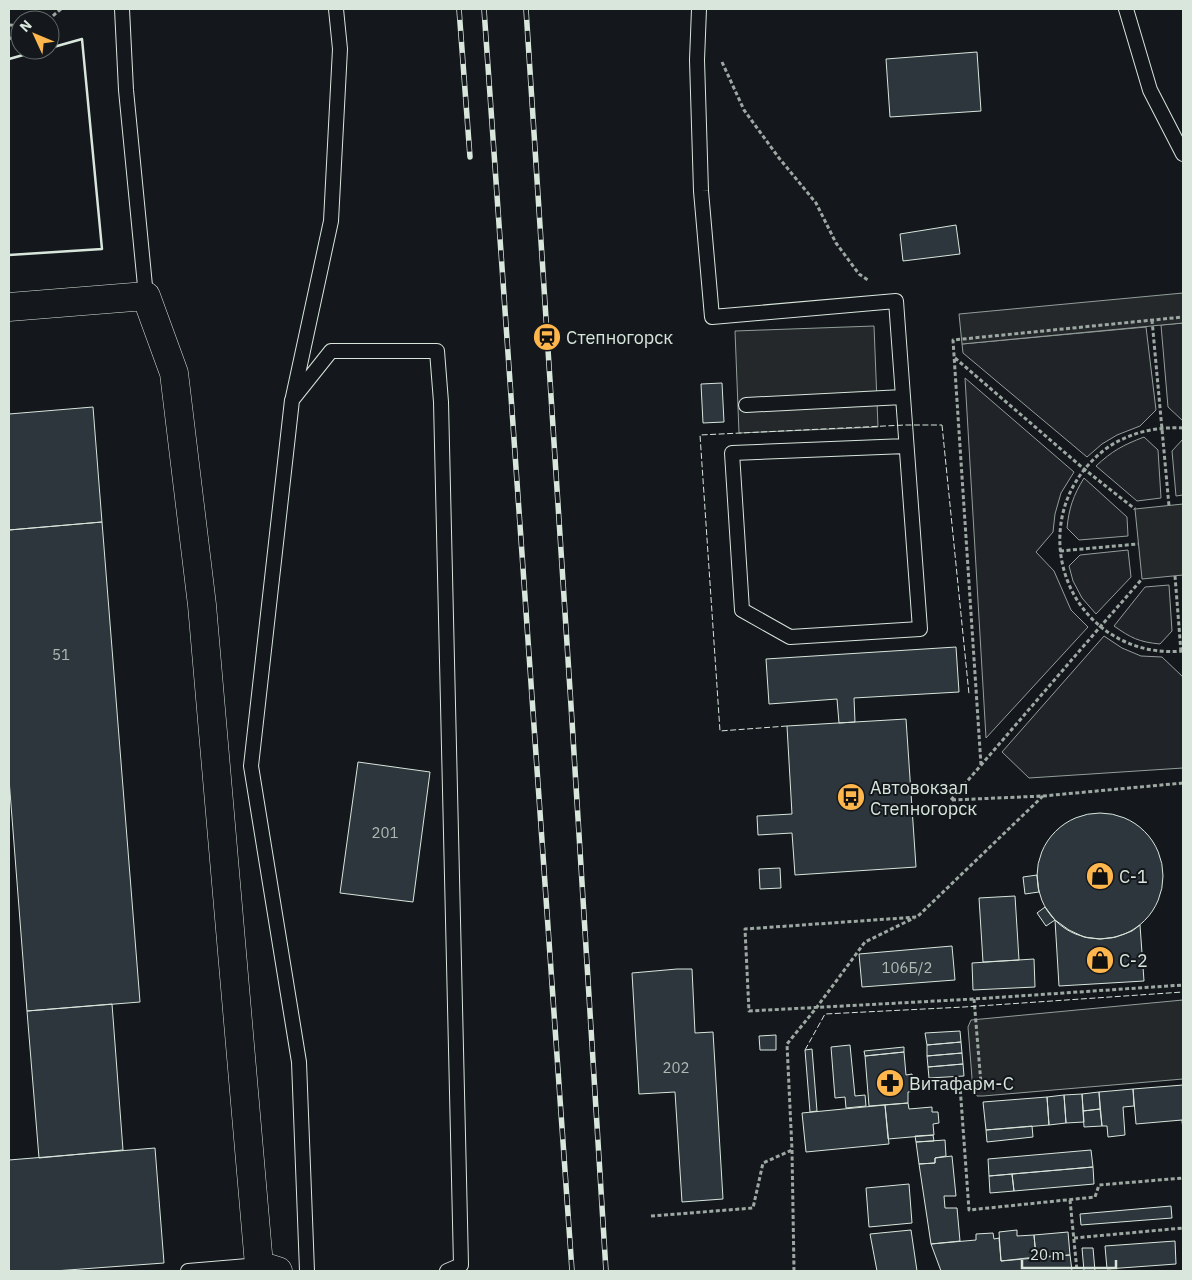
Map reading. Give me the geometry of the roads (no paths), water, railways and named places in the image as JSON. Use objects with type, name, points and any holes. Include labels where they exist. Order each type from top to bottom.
[{"type":"street","points":[[9,307],[146,296],[174,373],[202,605],[268,1268]]},
{"type":"lane","points":[[122,9],[126,90],[146,296]]},
{"type":"lane","points":[[307,1271],[299,1062],[251,766],[292,400],[331,221],[340,49],[336,9]]},
{"type":"lane","points":[[699,9],[697,60],[701,191],[712,317],[896,301],[920,629],[790,638],[742,610],[732,453],[906,446]]},
{"type":"lane","points":[[1126,9],[1150,90],[1183,154]]},
{"type":"lane","points":[[292,400],[331,351],[437,351],[441,402],[461,1265],[447,1271]]},
{"type":"lane","points":[[746,405],[903,397]]},
{"type":"lane","points":[[188,1271],[268,1268]]},
{"type":"railway","points":[[459,9],[470,157]]},
{"type":"railway","points":[[484,9],[572,1271]]},
{"type":"railway","points":[[526,9],[606,1271]]},
{"type":"place","name":"Степногорск","points":[[547,337]]},
{"type":"place","name":"Автовокзал Степногорск","points":[[851,797]]},
{"type":"place","name":"C-1","points":[[1100,876]]},
{"type":"place","name":"C-2","points":[[1100,960]]},
{"type":"place","name":"Витафарм-С","points":[[890,1083]]}]
